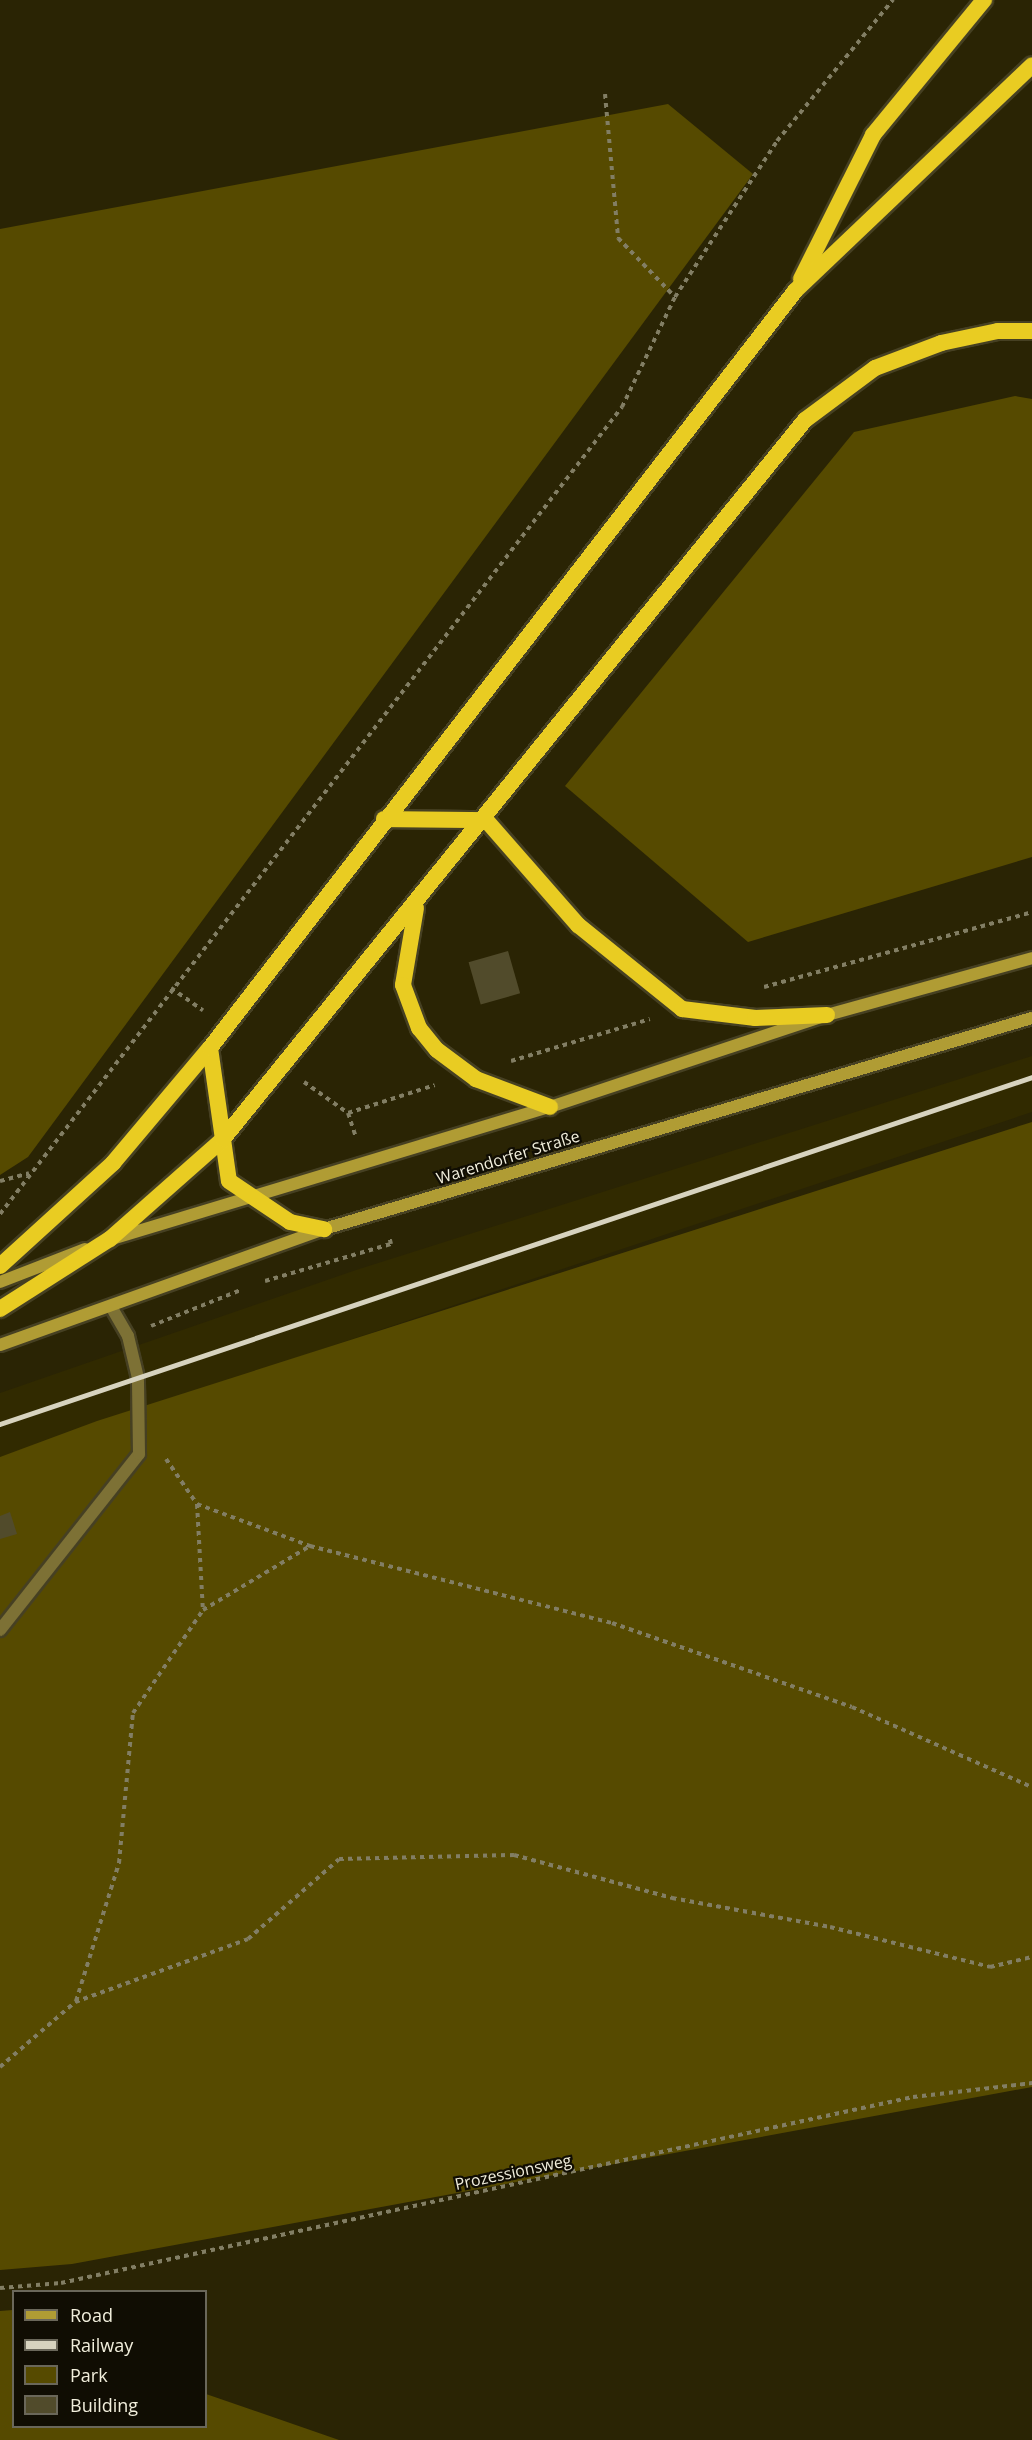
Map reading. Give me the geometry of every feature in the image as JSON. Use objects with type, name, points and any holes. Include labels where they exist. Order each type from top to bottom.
[{"type":"highway","points":[[795,291],[873,135],[984,0]]},
{"type":"highway","points":[[0,1266],[113,1163],[210,1048],[384,819],[795,291],[1032,65]]},
{"type":"highway","points":[[0,1309],[110,1239],[223,1139],[416,907],[805,420],[875,368],[941,343],[998,331],[1032,331]]},
{"type":"highway","points":[[384,819],[486,820],[578,925],[682,1009],[755,1018],[827,1014]]},
{"type":"highway","points":[[416,907],[402,985],[418,1028],[437,1050],[476,1080],[550,1107]]},
{"type":"highway","points":[[210,1048],[229,1181],[248,1196],[290,1222],[324,1229]]},
{"type":"main road","points":[[0,1282],[110,1239],[550,1107],[827,1014],[1032,958]]},
{"type":"main road","name":"Warendorfer Straße","points":[[0,1345],[324,1229],[1032,1018]]},
{"type":"lane","points":[[0,1630],[139,1454],[138,1378],[128,1335],[111,1307]]},
{"type":"path","points":[[0,1214],[29,1172],[622,407],[675,297],[777,141],[893,0]]},
{"type":"path","points":[[605,94],[618,238],[675,297]]},
{"type":"path","points":[[0,1181],[29,1172]]},
{"type":"path","points":[[138,1419],[197,1504],[203,1610]]},
{"type":"path","points":[[197,1504],[310,1546],[612,1623],[852,1707],[1032,1787]]},
{"type":"path","points":[[75,2002],[119,1863],[133,1713],[203,1610],[310,1546]]},
{"type":"path","points":[[0,2067],[75,2002],[248,1939],[339,1859],[514,1855],[672,1898],[830,1927],[990,1967],[1032,1957]]},
{"type":"path","name":"Prozessionsweg","points":[[0,2288],[73,2280],[913,2097],[1032,2082]]},
{"type":"shaded area","points":[[1032,1056],[1032,1112],[0,1457],[0,1393],[356,1270]]},
{"type":"green space","points":[[668,104],[753,174],[28,1157],[0,1175],[0,229]]},
{"type":"green space","points":[[1015,396],[1032,399],[1032,857],[748,942],[565,786],[854,432]]},
{"type":"green space","points":[[1032,1122],[1032,2087],[72,2264],[0,2270],[0,1457],[97,1421]]},
{"type":"green space","points":[[12,2310],[12,2428],[207,2428],[207,2394],[339,2440],[0,2440],[0,2311]]},
{"type":"building","points":[[508,951],[520,993],[481,1005],[469,962]]},
{"type":"building","points":[[10,1512],[17,1534],[0,1539],[0,1516]]},
{"type":"railway","points":[[0,1424],[1032,1077]]}]
